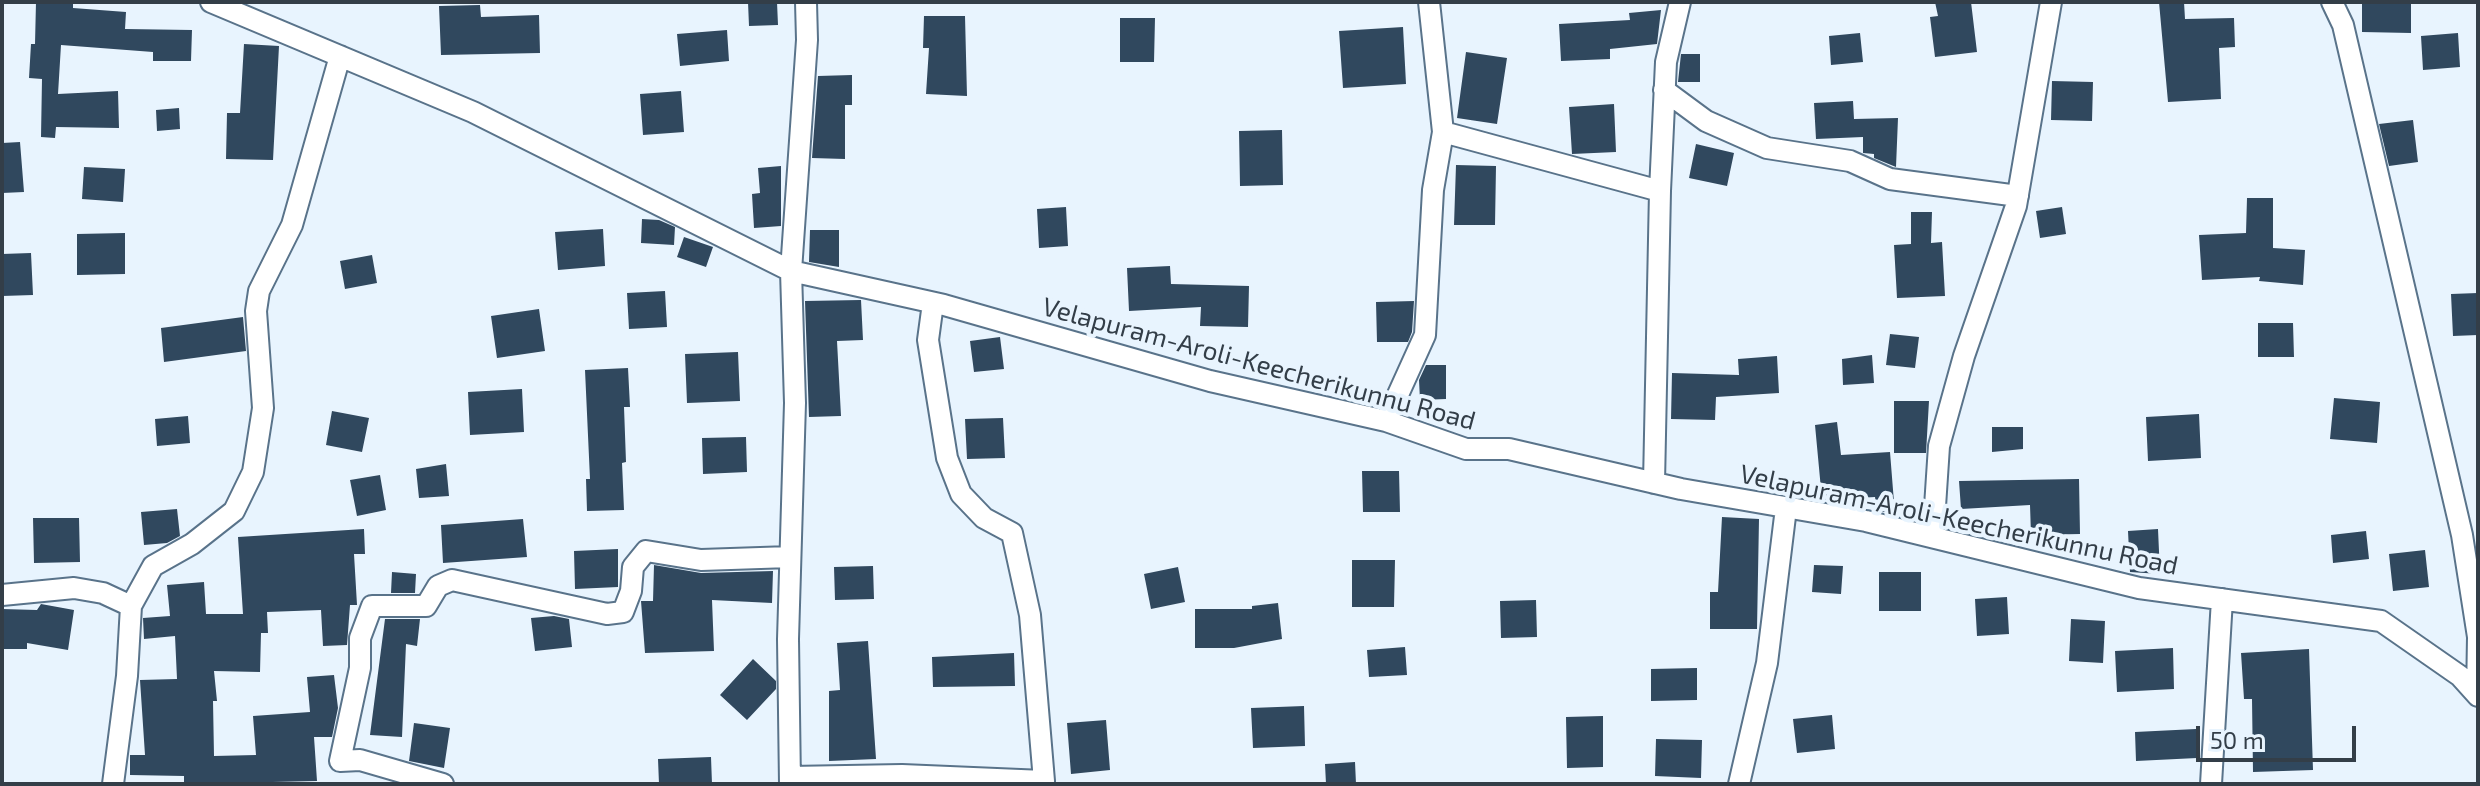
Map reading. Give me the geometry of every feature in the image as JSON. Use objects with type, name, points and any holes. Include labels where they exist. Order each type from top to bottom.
[{"type":"street","name":"Velapuram-Aroli-Keecherikunnu Road","points":[[211,2],[473,112],[791,271],[933,303],[1210,381],[1386,421],[1466,449],[1509,449],[1654,483],[1933,537],[2139,588],[2381,621],[2460,676],[2477,696]]},
{"type":"street","points":[[806,2],[807,40],[791,271],[795,403],[790,557],[790,780],[902,775],[1044,781],[1030,615],[1012,533],[984,518],[961,494],[947,458],[928,340],[933,303]]},
{"type":"street","points":[[1386,421],[1425,335],[1433,190],[1443,132],[1429,2]]},
{"type":"street","points":[[1654,483],[1664,90],[1680,2]]},
{"type":"street","points":[[1933,537],[1939,446],[1964,356],[1998,264],[2018,196],[2051,2]]},
{"type":"street","points":[[2332,2],[2343,25],[2462,535],[2478,637],[2477,696]]},
{"type":"street","points":[[113,784],[127,676],[131,606],[153,566],[192,544],[234,511],[253,472],[263,408],[256,311],[259,291],[292,225],[340,56]]},
{"type":"street","points":[[1664,90],[1706,121],[1767,148],[1850,161],[1890,179],[2018,196]]},
{"type":"street","points":[[1443,132],[1660,191]]},
{"type":"street","points":[[1739,784],[1767,663],[1786,508]]},
{"type":"street","points":[[443,784],[418,774],[360,760],[340,761],[360,668],[360,638],[372,606],[426,606],[438,586],[452,580],[615,613],[623,612],[631,591],[633,567],[646,551],[701,560],[790,557]]},
{"type":"street","points":[[2,595],[74,588],[103,593],[131,606]]},
{"type":"street","points":[[2211,784],[2222,599]]},
{"type":"building","points":[[36,2],[73,2],[73,8],[126,12],[125,29],[192,30],[191,61],[153,61],[153,52],[61,45],[58,94],[118,91],[119,128],[56,127],[55,138],[41,137],[42,79],[29,78],[31,44],[35,44]]},
{"type":"building","points":[[748,2],[777,2],[778,25],[749,26]]},
{"type":"building","points":[[1935,2],[1971,2],[1977,52],[1935,57],[1930,17],[1938,16]]},
{"type":"building","points":[[2159,2],[2184,2],[2185,19],[2234,18],[2235,47],[2219,48],[2221,99],[2168,102]]},
{"type":"building","points":[[2362,2],[2411,2],[2411,33],[2362,32]]},
{"type":"building","points":[[480,5],[481,17],[539,15],[540,53],[441,55],[439,6]]},
{"type":"building","points":[[1661,10],[1657,44],[1610,49],[1610,59],[1561,61],[1559,24],[1630,20],[1629,13]]},
{"type":"building","points":[[924,16],[965,16],[967,96],[926,94],[929,48],[923,48]]},
{"type":"building","points":[[1120,18],[1155,18],[1154,62],[1120,62]]},
{"type":"building","points":[[1403,27],[1406,84],[1343,88],[1339,31]]},
{"type":"building","points":[[727,30],[729,61],[680,66],[677,34]]},
{"type":"building","points":[[1860,33],[1863,62],[1831,65],[1829,36]]},
{"type":"building","points":[[2458,33],[2460,67],[2423,70],[2421,36]]},
{"type":"building","points":[[244,44],[279,46],[273,160],[226,159],[227,113],[240,113]]},
{"type":"building","points":[[1466,52],[1507,58],[1497,124],[1457,118]]},
{"type":"building","points":[[1681,54],[1700,54],[1700,82],[1678,82]]},
{"type":"building","points":[[852,75],[852,105],[845,105],[845,159],[812,158],[818,76]]},
{"type":"building","points":[[2052,81],[2093,82],[2092,121],[2051,120]]},
{"type":"building","points":[[681,91],[684,132],[643,135],[640,94]]},
{"type":"building","points":[[1853,101],[1854,119],[1898,118],[1896,167],[1874,158],[1874,154],[1863,153],[1863,137],[1816,139],[1814,103]]},
{"type":"building","points":[[1614,104],[1616,152],[1572,154],[1569,107]]},
{"type":"building","points":[[179,108],[180,129],[157,131],[156,110]]},
{"type":"building","points":[[2413,120],[2418,162],[2389,166],[2379,124]]},
{"type":"building","points":[[1282,130],[1283,185],[1240,186],[1239,131]]},
{"type":"building","points":[[20,142],[24,192],[2,193],[2,143]]},
{"type":"building","points":[[1696,144],[1734,153],[1727,186],[1689,178]]},
{"type":"building","points":[[1456,165],[1496,166],[1495,225],[1454,225]]},
{"type":"building","points":[[781,166],[781,226],[754,228],[752,194],[760,193],[758,168]]},
{"type":"building","points":[[84,167],[125,169],[123,202],[82,199]]},
{"type":"building","points":[[2247,198],[2273,198],[2273,248],[2305,250],[2303,285],[2259,281],[2260,277],[2202,280],[2199,235],[2246,233]]},
{"type":"building","points":[[1066,207],[1068,246],[1039,248],[1037,209]]},
{"type":"building","points":[[2062,207],[2066,234],[2040,238],[2036,211]]},
{"type":"building","points":[[1911,212],[1932,212],[1931,243],[1942,242],[1945,296],[1897,298],[1894,245],[1911,244]]},
{"type":"building","points":[[642,219],[659,220],[675,227],[674,245],[641,243]]},
{"type":"building","points":[[603,229],[605,266],[558,270],[555,232]]},
{"type":"building","points":[[810,230],[839,230],[839,267],[809,262]]},
{"type":"building","points":[[125,233],[125,274],[77,275],[77,234]]},
{"type":"building","points":[[684,237],[713,247],[706,267],[677,257]]},
{"type":"building","points":[[31,253],[33,295],[2,296],[2,254]]},
{"type":"building","points":[[372,255],[377,283],[345,289],[340,261]]},
{"type":"building","points":[[1170,266],[1171,284],[1249,286],[1248,327],[1200,326],[1201,307],[1129,311],[1127,268]]},
{"type":"building","points":[[665,291],[667,327],[629,329],[627,293]]},
{"type":"building","points":[[2478,293],[2478,335],[2453,336],[2451,294]]},
{"type":"building","points":[[861,300],[863,340],[837,341],[841,416],[809,417],[805,301]]},
{"type":"building","points":[[1414,301],[1412,332],[1408,342],[1377,342],[1376,302]]},
{"type":"building","points":[[539,309],[545,351],[497,358],[491,316]]},
{"type":"building","points":[[243,317],[246,351],[164,362],[161,328]]},
{"type":"building","points":[[2258,323],[2293,323],[2294,357],[2258,357]]},
{"type":"building","points":[[1890,334],[1919,337],[1915,368],[1886,365]]},
{"type":"building","points":[[1000,337],[1004,369],[974,372],[970,341]]},
{"type":"building","points":[[738,352],[740,401],[687,403],[685,354]]},
{"type":"building","points":[[1872,355],[1874,383],[1843,385],[1842,359]]},
{"type":"building","points":[[1777,356],[1779,393],[1716,397],[1715,420],[1671,419],[1672,373],[1739,375],[1738,359]]},
{"type":"building","points":[[1426,365],[1446,365],[1446,399],[1420,400],[1419,380]]},
{"type":"building","points":[[628,368],[630,407],[624,407],[626,462],[622,463],[624,510],[587,511],[586,479],[590,479],[585,370]]},
{"type":"building","points":[[522,389],[524,432],[470,435],[468,392]]},
{"type":"building","points":[[2334,398],[2380,402],[2377,443],[2330,439]]},
{"type":"building","points":[[1894,401],[1929,401],[1926,453],[1894,453]]},
{"type":"building","points":[[332,411],[369,418],[362,452],[326,445]]},
{"type":"building","points":[[2199,414],[2201,458],[2148,461],[2146,417]]},
{"type":"building","points":[[188,416],[190,443],[157,446],[155,419]]},
{"type":"building","points":[[1003,418],[1005,458],[967,459],[965,419]]},
{"type":"building","points":[[1837,422],[1841,455],[1890,452],[1895,515],[1877,510],[1875,497],[1822,500],[1815,425]]},
{"type":"building","points":[[1992,427],[2023,427],[2023,449],[1992,452]]},
{"type":"building","points":[[746,437],[747,472],[703,474],[702,438]]},
{"type":"building","points":[[446,464],[449,496],[419,498],[416,469]]},
{"type":"building","points":[[1362,471],[1399,471],[1400,512],[1363,512]]},
{"type":"building","points":[[380,475],[386,510],[357,516],[350,480]]},
{"type":"building","points":[[2079,479],[2080,534],[2031,535],[2030,505],[1961,509],[1959,481]]},
{"type":"building","points":[[177,509],[180,536],[167,543],[144,545],[141,512]]},
{"type":"building","points":[[1722,517],[1759,519],[1757,629],[1710,629],[1710,592],[1718,592]]},
{"type":"building","points":[[33,518],[79,518],[80,562],[34,563]]},
{"type":"building","points":[[523,519],[527,557],[443,563],[441,525]]},
{"type":"building","points":[[364,529],[365,554],[354,554],[357,605],[350,605],[347,645],[323,646],[321,610],[267,612],[268,633],[261,633],[260,672],[214,671],[217,701],[213,701],[214,756],[256,755],[253,716],[310,712],[307,677],[334,675],[338,708],[332,737],[314,737],[317,781],[184,784],[184,776],[130,775],[130,755],[145,755],[140,680],[177,679],[175,636],[144,639],[143,618],[170,616],[167,585],[204,582],[206,614],[243,614],[238,537]]},
{"type":"building","points":[[2158,529],[2160,574],[2130,572],[2128,531]]},
{"type":"building","points":[[2366,531],[2369,559],[2333,563],[2331,535]]},
{"type":"building","points":[[618,549],[618,587],[575,589],[574,551]]},
{"type":"building","points":[[2425,550],[2429,587],[2393,591],[2389,554]]},
{"type":"building","points":[[1352,560],[1395,560],[1394,607],[1352,607]]},
{"type":"building","points":[[654,565],[701,573],[773,571],[772,603],[712,600],[714,651],[645,653],[641,601],[653,601]]},
{"type":"building","points":[[1814,565],[1843,566],[1841,594],[1812,592]]},
{"type":"building","points":[[873,566],[874,599],[835,600],[834,567]]},
{"type":"building","points":[[1178,567],[1185,602],[1151,609],[1144,574]]},
{"type":"building","points":[[392,572],[416,574],[415,593],[391,593]]},
{"type":"building","points":[[1879,572],[1921,572],[1921,611],[1879,611]]},
{"type":"building","points":[[2007,597],[2009,634],[1977,636],[1975,599]]},
{"type":"building","points":[[1536,600],[1537,637],[1501,638],[1500,601]]},
{"type":"building","points":[[1278,603],[1282,639],[1234,648],[1195,648],[1195,609],[1252,609],[1252,606]]},
{"type":"building","points":[[41,604],[74,610],[68,650],[27,643],[27,649],[2,649],[2,609],[37,610]]},
{"type":"building","points":[[554,616],[569,619],[572,647],[535,651],[531,618]]},
{"type":"building","points":[[385,619],[420,619],[417,646],[406,644],[402,737],[370,735]]},
{"type":"building","points":[[2071,619],[2105,621],[2103,663],[2069,661]]},
{"type":"building","points":[[868,641],[876,759],[829,761],[829,691],[840,690],[837,643]]},
{"type":"building","points":[[1405,647],[1407,675],[1369,677],[1367,650]]},
{"type":"building","points":[[2173,648],[2174,689],[2117,692],[2115,651]]},
{"type":"building","points":[[2309,649],[2313,770],[2253,772],[2252,699],[2244,699],[2241,653]]},
{"type":"building","points":[[1014,653],[1015,686],[933,687],[932,657]]},
{"type":"building","points":[[753,659],[776,681],[776,689],[747,720],[720,695]]},
{"type":"building","points":[[1697,668],[1697,700],[1651,701],[1651,669]]},
{"type":"building","points":[[1304,706],[1305,746],[1253,748],[1251,708]]},
{"type":"building","points":[[1832,715],[1835,749],[1797,753],[1793,719]]},
{"type":"building","points":[[1603,716],[1603,767],[1567,768],[1566,717]]},
{"type":"building","points":[[1106,720],[1110,770],[1071,774],[1067,723]]},
{"type":"building","points":[[414,723],[450,728],[444,768],[409,761]]},
{"type":"building","points":[[2196,729],[2197,758],[2136,761],[2135,732]]},
{"type":"building","points":[[1656,739],[1702,740],[1701,778],[1655,776]]},
{"type":"building","points":[[711,757],[712,784],[659,784],[658,759]]},
{"type":"building","points":[[1355,762],[1356,784],[1326,784],[1325,764]]}]
